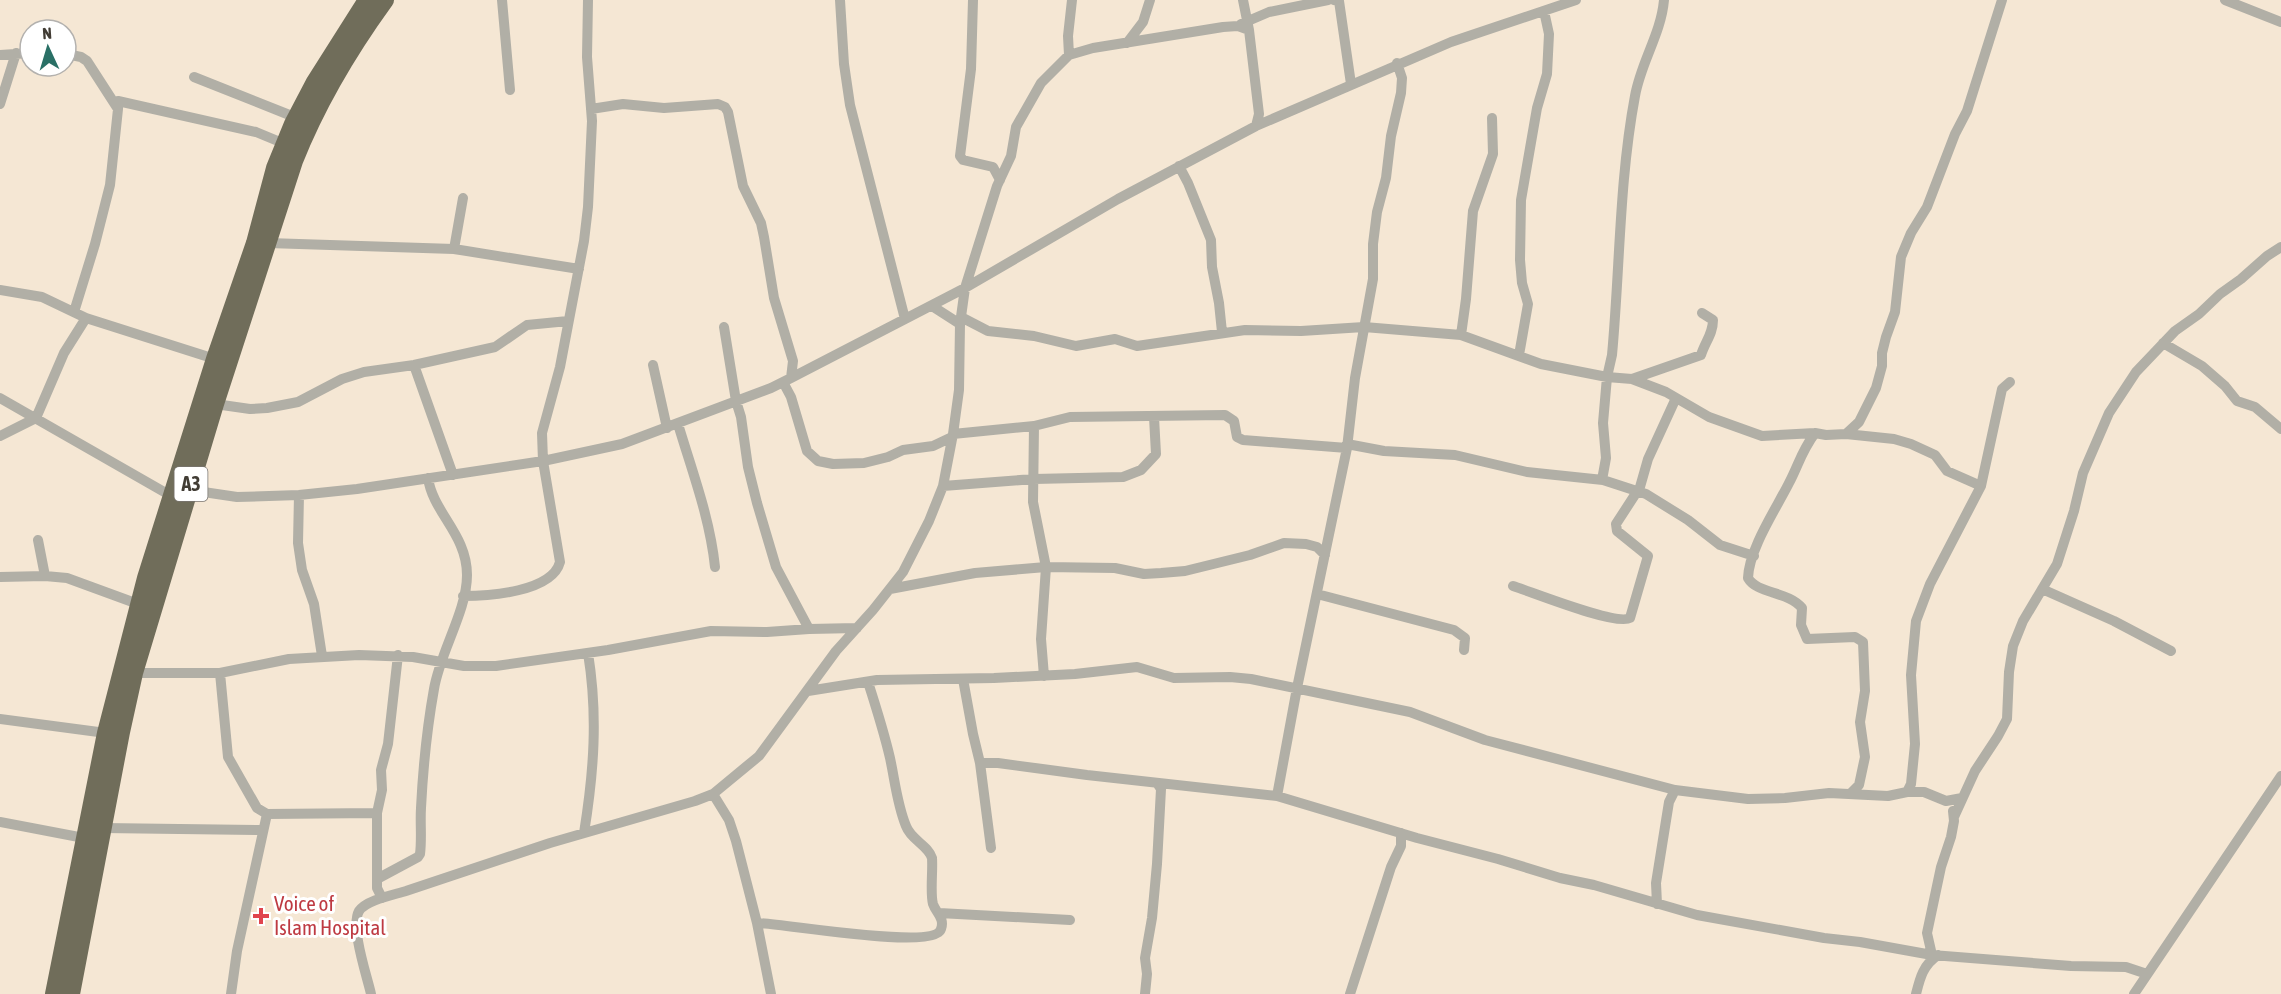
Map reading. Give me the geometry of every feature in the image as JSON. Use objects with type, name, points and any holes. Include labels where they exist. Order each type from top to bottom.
[{"type":"highway","name":"A3","points":[[54,994],[106,733],[138,604],[215,404],[294,161],[309,124],[335,74],[385,0]]},
{"type":"highway","name":"A3","points":[[71,994],[134,674],[215,358],[255,243],[275,168],[285,144],[315,82],[364,1]]},
{"type":"street","points":[[502,0],[510,90]]},
{"type":"street","points":[[463,596],[485,596],[520,590],[552,577],[560,562],[543,461],[542,433],[560,367],[579,269],[589,198],[592,159],[587,57],[588,0]]},
{"type":"street","points":[[840,0],[844,64],[850,105],[905,319]]},
{"type":"street","points":[[973,0],[971,69],[960,156],[963,160],[993,167],[1000,180]]},
{"type":"street","points":[[1069,55],[1068,36],[1072,0]]},
{"type":"street","points":[[1127,43],[1143,22],[1150,0]]},
{"type":"street","points":[[1243,0],[1259,114],[1256,126]]},
{"type":"street","points":[[371,994],[357,932],[358,912],[363,907],[382,898],[713,794],[759,756],[836,651],[903,573],[929,521],[943,486],[959,390],[961,320],[965,288],[984,225],[1011,156],[1012,141],[1018,122],[1041,83],[1069,55],[1093,48],[1245,25],[1269,12],[1328,0]]},
{"type":"street","points":[[1334,0],[1340,1],[1351,84]]},
{"type":"street","points":[[0,398],[181,493],[237,497],[299,495],[357,489],[543,461],[622,444],[736,401],[809,369],[932,306],[1179,166],[1256,126],[1397,63],[1451,42],[1576,0]]},
{"type":"street","points":[[1602,480],[1606,458],[1603,423],[1606,377],[1612,355],[1622,196],[1640,72],[1658,32],[1664,0]]},
{"type":"street","points":[[1846,434],[1859,422],[1876,388],[1882,366],[1882,353],[1897,300],[1897,279],[1901,257],[1911,233],[1927,207],[1955,134],[1967,111],[2002,0]]},
{"type":"street","points":[[2225,0],[2281,22]]},
{"type":"street","points":[[1519,355],[1528,304],[1522,283],[1520,260],[1521,200],[1537,108],[1546,82],[1549,34],[1544,11]]},
{"type":"street","points":[[1143,22],[1152,39]]},
{"type":"street","points":[[0,55],[16,53],[0,104]]},
{"type":"street","points":[[78,56],[87,61],[118,109]]},
{"type":"street","points":[[1278,796],[1297,688],[1317,594],[1321,551],[1328,542],[1347,446],[1374,269],[1373,244],[1377,212],[1386,178],[1391,136],[1401,93],[1402,78],[1397,63]]},
{"type":"street","points":[[194,77],[297,118]]},
{"type":"street","points":[[75,312],[110,185],[118,101],[256,132],[285,144]]},
{"type":"street","points":[[591,109],[623,104],[664,108],[718,104],[725,107],[728,112],[743,186],[761,223],[774,298],[793,361],[787,380],[791,397],[807,451],[818,461],[833,464],[864,463],[888,458],[903,450],[933,446],[952,436],[1034,426],[1070,417],[1225,415],[1234,421],[1237,437],[1243,440],[1455,455],[1527,472],[1602,480],[1641,489],[1688,520],[1720,545],[1754,556]]},
{"type":"street","points":[[1259,114],[1272,120]]},
{"type":"street","points":[[1461,335],[1467,299],[1473,212],[1493,154],[1492,118]]},
{"type":"street","points":[[1179,166],[1210,240],[1222,332]]},
{"type":"street","points":[[454,249],[462,198]]},
{"type":"street","points":[[268,243],[454,249],[579,269]]},
{"type":"street","points":[[1935,955],[1927,933],[1954,817],[1982,759],[2007,719],[2010,656],[2023,621],[2061,554],[2083,473],[2109,413],[2136,372],[2175,331],[2281,247]]},
{"type":"street","points":[[0,290],[42,297],[86,318],[215,358]]},
{"type":"street","points":[[932,306],[988,331],[1034,336],[1076,346],[1115,339],[1137,346],[1245,330],[1301,331],[1364,327],[1461,335],[1541,363],[1606,377],[1632,379],[1676,398],[1709,417],[1762,436],[1815,433],[1894,439],[1935,455],[1947,471],[1981,486]]},
{"type":"street","points":[[1632,379],[1701,355],[1704,345],[1713,332],[1713,320],[1702,313]]},
{"type":"street","points":[[0,436],[36,418],[64,352],[86,318]]},
{"type":"street","points":[[215,404],[250,409],[298,402],[342,379],[364,372],[414,365],[495,347],[527,325],[568,321]]},
{"type":"street","points":[[724,327],[748,467],[776,567],[809,629]]},
{"type":"street","points":[[2163,343],[2202,366],[2225,386],[2237,401],[2255,407],[2281,429]]},
{"type":"street","points":[[793,361],[809,369]]},
{"type":"street","points":[[653,364],[705,512],[713,545],[715,567]]},
{"type":"street","points":[[414,365],[453,475]]},
{"type":"street","points":[[1909,788],[1916,744],[1911,675],[1916,621],[1930,584],[1981,486],[2000,397],[2005,384],[2010,382]]},
{"type":"street","points":[[1513,586],[1585,611],[1627,620],[1630,618],[1648,556],[1617,531],[1616,524],[1641,489],[1648,459],[1676,398]]},
{"type":"street","points":[[943,486],[1034,479],[1123,477],[1141,470],[1156,454],[1154,417]]},
{"type":"street","points":[[1034,426],[1033,502],[1047,567],[1041,639],[1044,676]]},
{"type":"street","points":[[1815,433],[1802,450],[1791,480],[1768,522],[1754,556],[1748,580],[1754,585],[1795,600],[1802,608],[1801,625],[1807,639],[1855,637],[1863,642],[1865,690],[1860,722],[1865,756],[1861,790]]},
{"type":"street","points":[[1794,434],[1802,450]]},
{"type":"street","points":[[933,446],[949,455]]},
{"type":"street","points":[[377,879],[420,854],[424,757],[434,688],[463,596],[467,574],[461,544],[453,527],[430,492],[428,478]]},
{"type":"street","points":[[299,495],[298,543],[302,570],[314,604],[322,656]]},
{"type":"street","points":[[38,540],[45,576]]},
{"type":"street","points":[[890,589],[975,573],[1047,567],[1115,568],[1144,574],[1185,571],[1250,555],[1284,543],[1306,544],[1321,551]]},
{"type":"street","points":[[0,577],[45,576],[76,581],[138,604]]},
{"type":"street","points":[[2042,589],[2114,621],[2171,651]]},
{"type":"street","points":[[1317,594],[1454,630],[1465,638],[1464,650]]},
{"type":"street","points":[[134,674],[220,673],[249,669],[271,662],[322,656],[398,656],[441,660],[464,666],[496,666],[588,653],[711,631],[767,632],[857,628]]},
{"type":"street","points":[[584,833],[592,776],[595,711],[588,653]]},
{"type":"street","points":[[382,898],[377,888],[377,813],[382,790],[381,770],[388,744],[398,656]]},
{"type":"street","points":[[808,691],[903,679],[963,680],[1044,676],[1137,667],[1174,678],[1230,677],[1297,688],[1410,712],[1485,740],[1675,790],[1768,800],[1829,793],[1850,794],[1861,790],[1887,796],[1909,788],[1946,801],[1962,798]]},
{"type":"street","points":[[220,673],[228,757],[256,808],[267,814],[377,813]]},
{"type":"street","points":[[963,680],[980,763],[991,848]]},
{"type":"street","points":[[757,923],[844,935],[934,936],[942,928],[939,913],[932,901],[932,858],[906,829],[882,726],[868,682]]},
{"type":"street","points":[[0,719],[106,733]]},
{"type":"street","points":[[980,763],[998,763],[1163,786],[1278,796],[1401,833],[1697,915],[1824,938],[1935,955],[2071,966],[2126,967],[2147,974]]},
{"type":"street","points":[[2134,994],[2281,776]]},
{"type":"street","points":[[1145,994],[1147,974],[1144,958],[1155,886],[1163,786]]},
{"type":"street","points":[[1663,787],[1669,802]]},
{"type":"street","points":[[1657,904],[1656,883],[1669,802],[1675,790]]},
{"type":"street","points":[[713,794],[729,820],[757,923],[771,994]]},
{"type":"street","points":[[1946,801],[1954,817]]},
{"type":"street","points":[[231,994],[237,951],[267,814]]},
{"type":"street","points":[[0,822],[84,838]]},
{"type":"street","points":[[102,828],[262,830]]},
{"type":"street","points":[[1350,994],[1391,867],[1401,846],[1401,833]]},
{"type":"street","points":[[939,913],[1070,920]]},
{"type":"street","points":[[1916,994],[1921,973],[1935,955]]},
{"type":"place","name":"Voice of Islam Hospital","points":[[261,916]]}]
